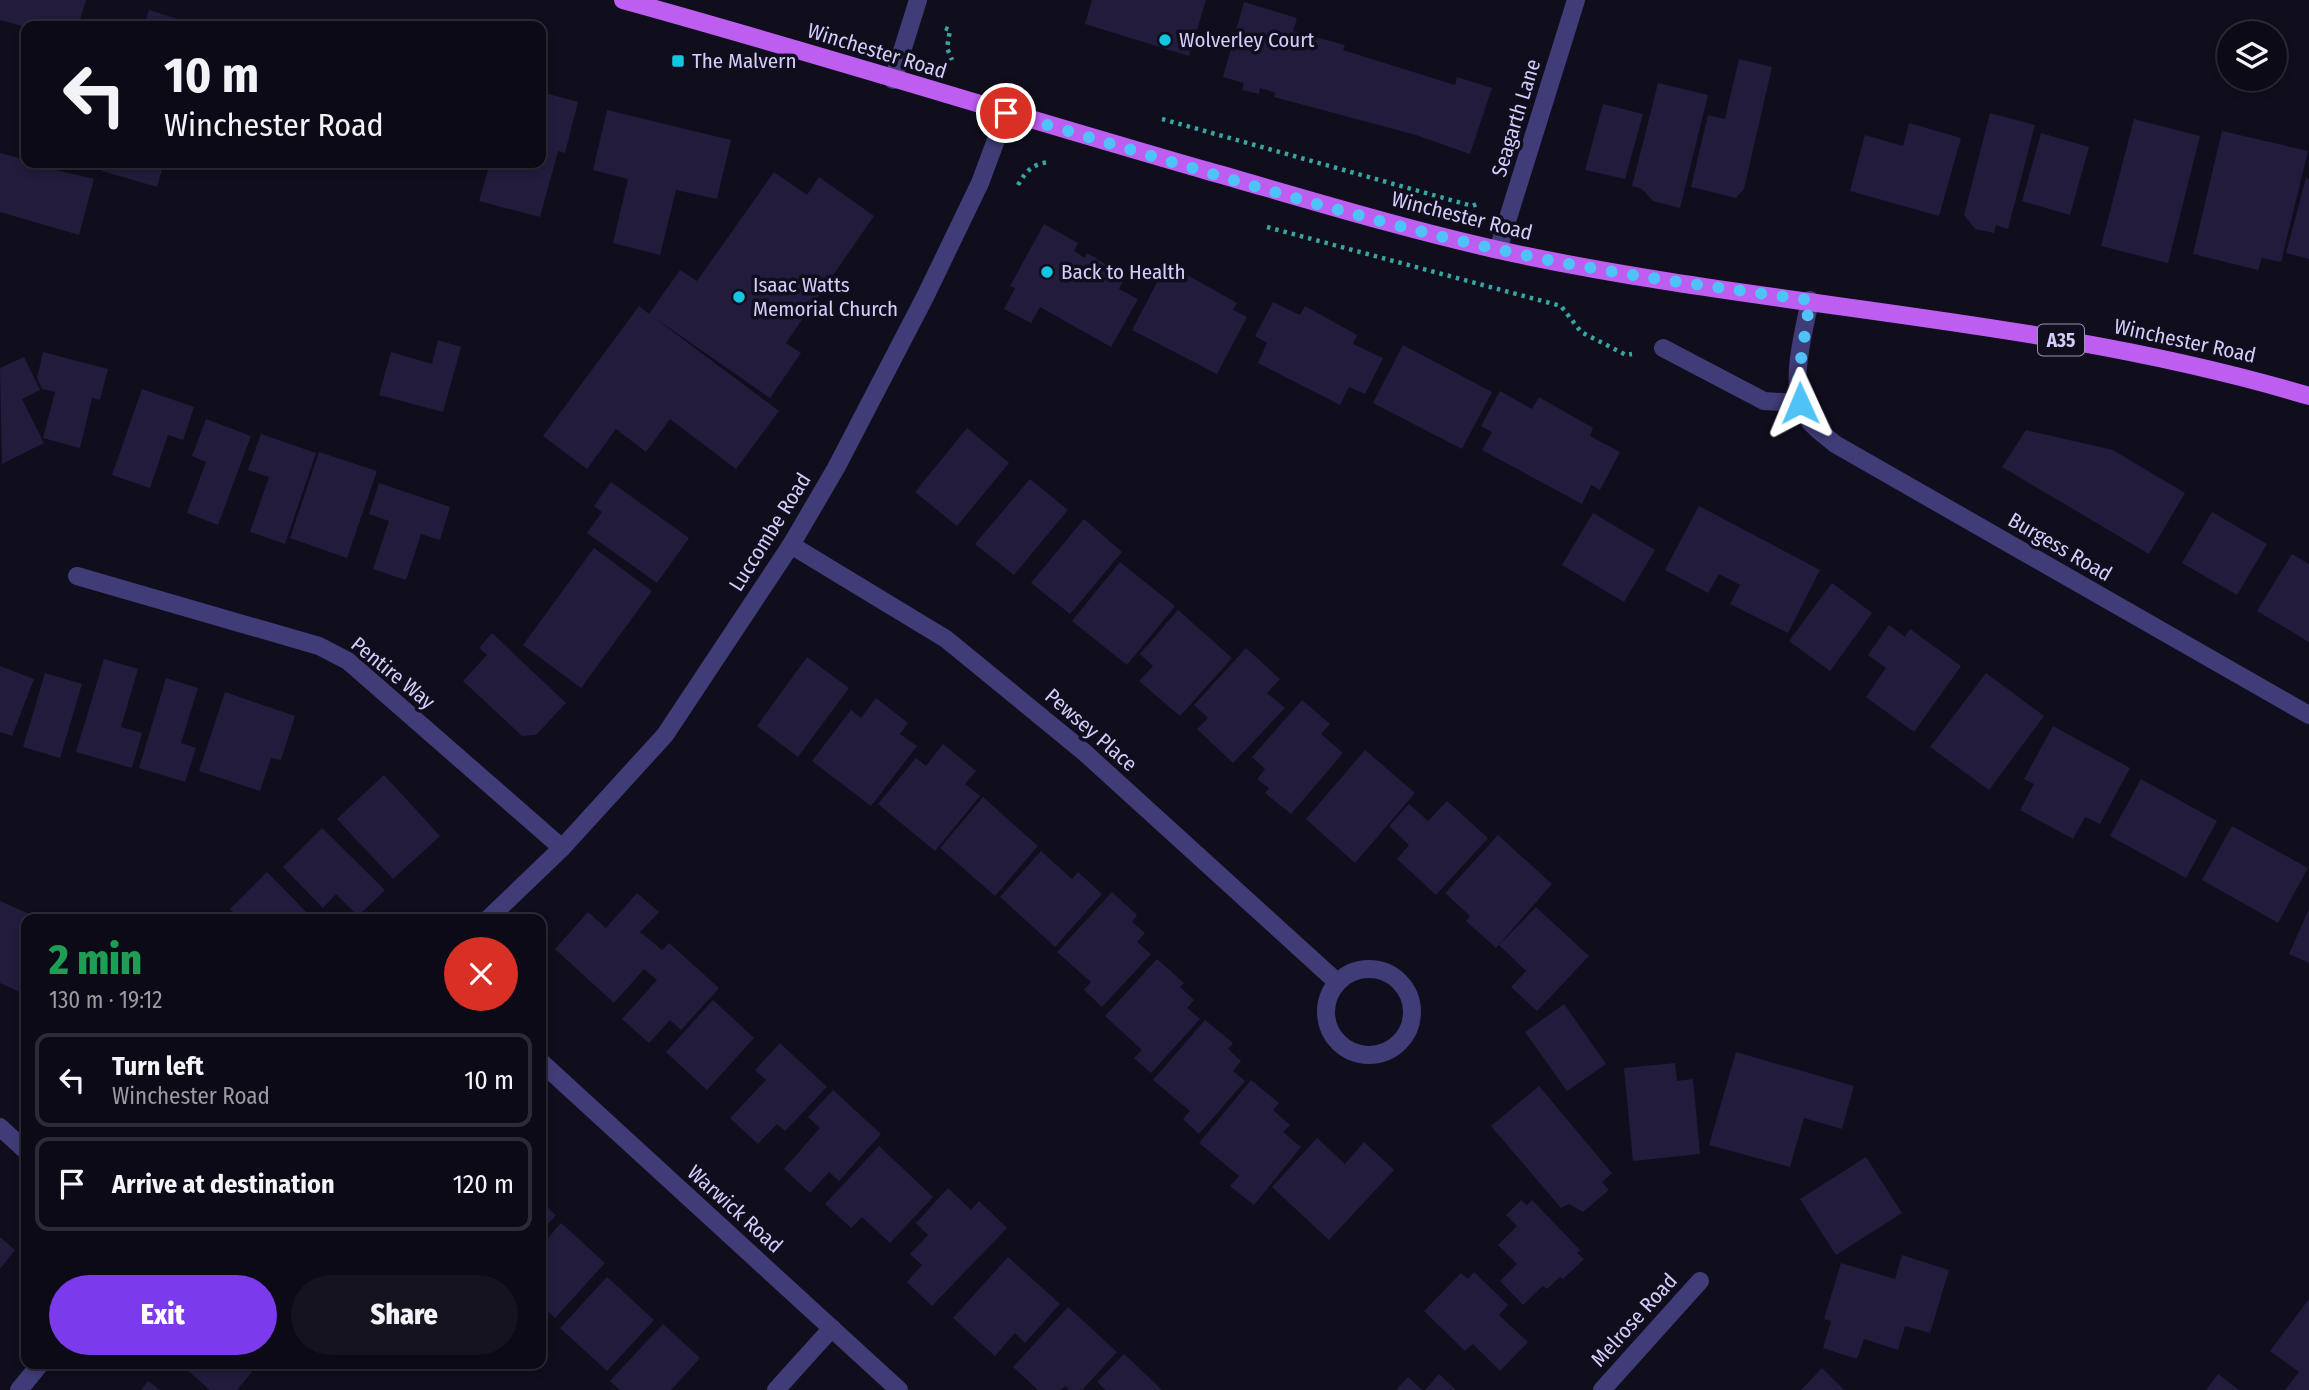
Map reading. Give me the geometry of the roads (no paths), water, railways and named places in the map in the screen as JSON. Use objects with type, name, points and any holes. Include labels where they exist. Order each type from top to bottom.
[{"type":"main road","name":"Winchester Road","points":[[622,0],[1340,209],[1498,250],[1600,270],[2105,346],[2240,375],[2309,396]]},
{"type":"street","points":[[893,80],[918,0]]},
{"type":"street","name":"Seagarth Lane","points":[[1498,250],[1576,0]]},
{"type":"street","name":"Luccombe Road","points":[[493,914],[562,848],[665,735],[791,545],[836,468],[925,297],[980,183],[1006,113]]},
{"type":"street","points":[[1663,348],[1764,401],[1800,403],[1798,379],[1810,300]]},
{"type":"street","name":"Burgess Road","points":[[1800,403],[1811,423],[1835,444],[2309,715]]},
{"type":"street","name":"Pewsey Place","points":[[791,545],[946,639],[1084,751],[1337,982]]},
{"type":"street","name":"Pentire Way","points":[[78,576],[319,646],[348,661],[562,848]]},
{"type":"street","points":[[1361,969],[1388,973],[1399,981],[1407,992],[1412,1018],[1399,1044],[1372,1056],[1344,1048],[1333,1037],[1325,1009],[1337,982],[1361,969]]},
{"type":"street","name":"Warwick Road","points":[[546,1067],[899,1390]]},
{"type":"street","points":[[0,1127],[21,1146]]},
{"type":"street","name":"Melrose Road","points":[[1602,1390],[1700,1282]]},
{"type":"street","points":[[776,1390],[832,1328]]},
{"type":"street","points":[[19,1390],[36,1369]]},
{"type":"place","name":"Wolverley Court","points":[[1165,40]]},
{"type":"place","name":"The Malvern","points":[[678,61]]},
{"type":"place","name":"Back to Health","points":[[1047,272]]},
{"type":"place","name":"Isaac Watts Memorial Church","points":[[739,297]]}]
